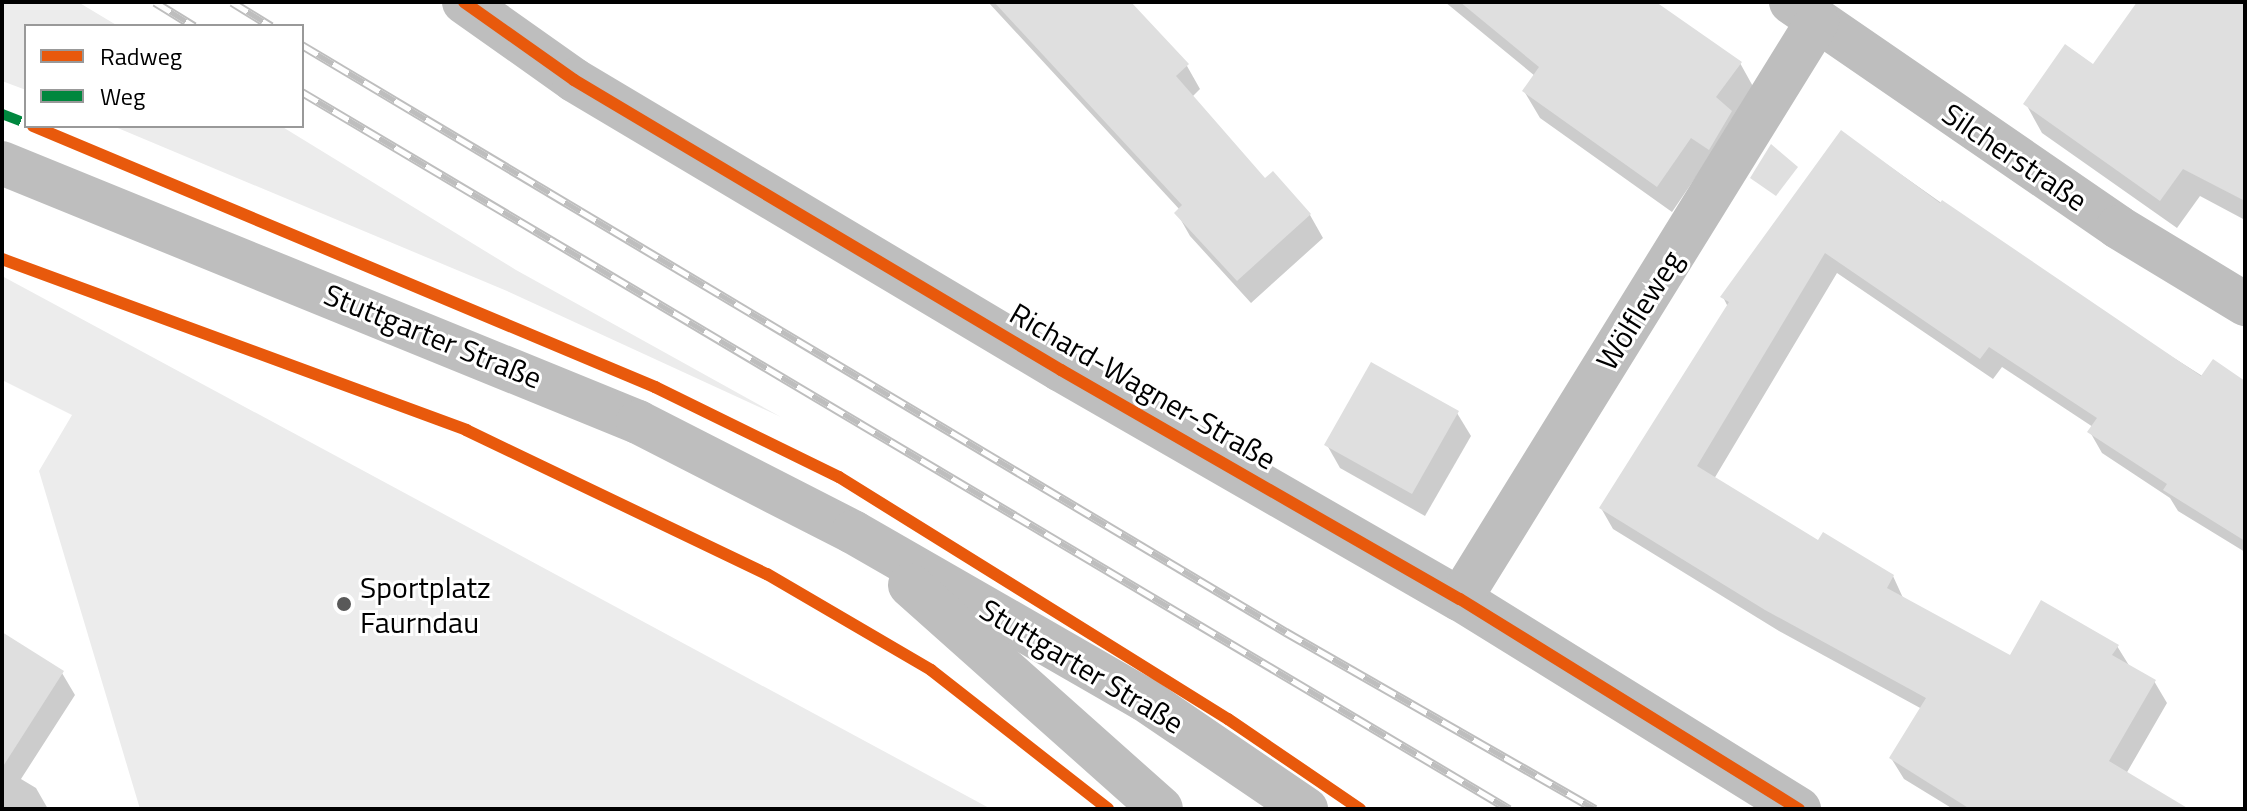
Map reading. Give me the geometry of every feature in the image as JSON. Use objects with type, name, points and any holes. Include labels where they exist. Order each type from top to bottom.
[{"type":"street","name":"Richard-Wagner-Straße","points":[[464,2],[574,80],[1061,370],[1460,599],[1799,809]]},
{"type":"street","name":"Wölfleweg","points":[[1460,599],[1804,12]]},
{"type":"street","name":"Silcherstraße","points":[[1804,12],[2118,227],[2245,304]]},
{"type":"street","name":"Stuttgarter Straße","points":[[2,163],[638,422],[853,532],[1144,699],[1306,809]]},
{"type":"street","name":"Stuttgarter Straße","points":[[853,532],[1107,766],[1161,809]]},
{"type":"shaded area","points":[[2,2],[78,2],[115,24],[24,24],[24,89],[2,81]]},
{"type":"shaded area","points":[[118,128],[284,128],[516,270],[781,417],[507,291]]},
{"type":"shaded area","name":"Sportplatz Faurndau","points":[[2,276],[991,809],[140,809],[39,471],[72,415],[2,380]]},
{"type":"building","points":[[994,2],[1131,2],[1189,64],[1176,76],[1265,178],[1273,171],[1311,214],[1237,281],[1174,213],[1182,205]]},
{"type":"building","points":[[1460,2],[1656,2],[1742,62],[1716,97],[1732,111],[1709,150],[1691,138],[1657,187],[1522,91],[1539,67]]},
{"type":"building","points":[[2137,2],[2245,2],[2245,201],[2183,169],[2160,201],[2023,104],[2065,44],[2093,64]]},
{"type":"building","points":[[1841,130],[1940,203],[1942,200],[2201,376],[2213,359],[2245,381],[2245,541],[2163,490],[2167,484],[2087,432],[2097,418],[1989,347],[1980,359],[1825,253],[1697,466],[1818,540],[1823,532],[1894,575],[1887,588],[2010,655],[2041,600],[2119,645],[2112,655],[2156,680],[2109,761],[2189,809],[1970,809],[1889,758],[1926,698],[1765,610],[1599,508],[1729,302],[1720,297]]},
{"type":"building","points":[[1771,144],[1798,167],[1776,196],[1750,178]]},
{"type":"building","points":[[1371,362],[1459,411],[1412,494],[1324,445]]},
{"type":"building","points":[[2,632],[64,671],[2,768]]},
{"type":"railway","points":[[155,2],[191,24]]},
{"type":"railway","points":[[232,2],[268,24]]},
{"type":"railway","points":[[304,46],[1286,632],[1595,809]]},
{"type":"railway","points":[[304,93],[1509,809]]},
{"type":"marked path","points":[[2,114],[24,122]]},
{"type":"cycle path","points":[[464,2],[574,80],[1061,370],[1460,599],[1799,809]]},
{"type":"cycle path","points":[[38,128],[655,387],[839,477],[1228,719],[1360,809]]},
{"type":"cycle path","points":[[2,259],[466,430],[767,574],[931,670],[1108,809]]},
{"type":"place","name":"Sportplatz Faurndau","points":[[344,604]]}]
